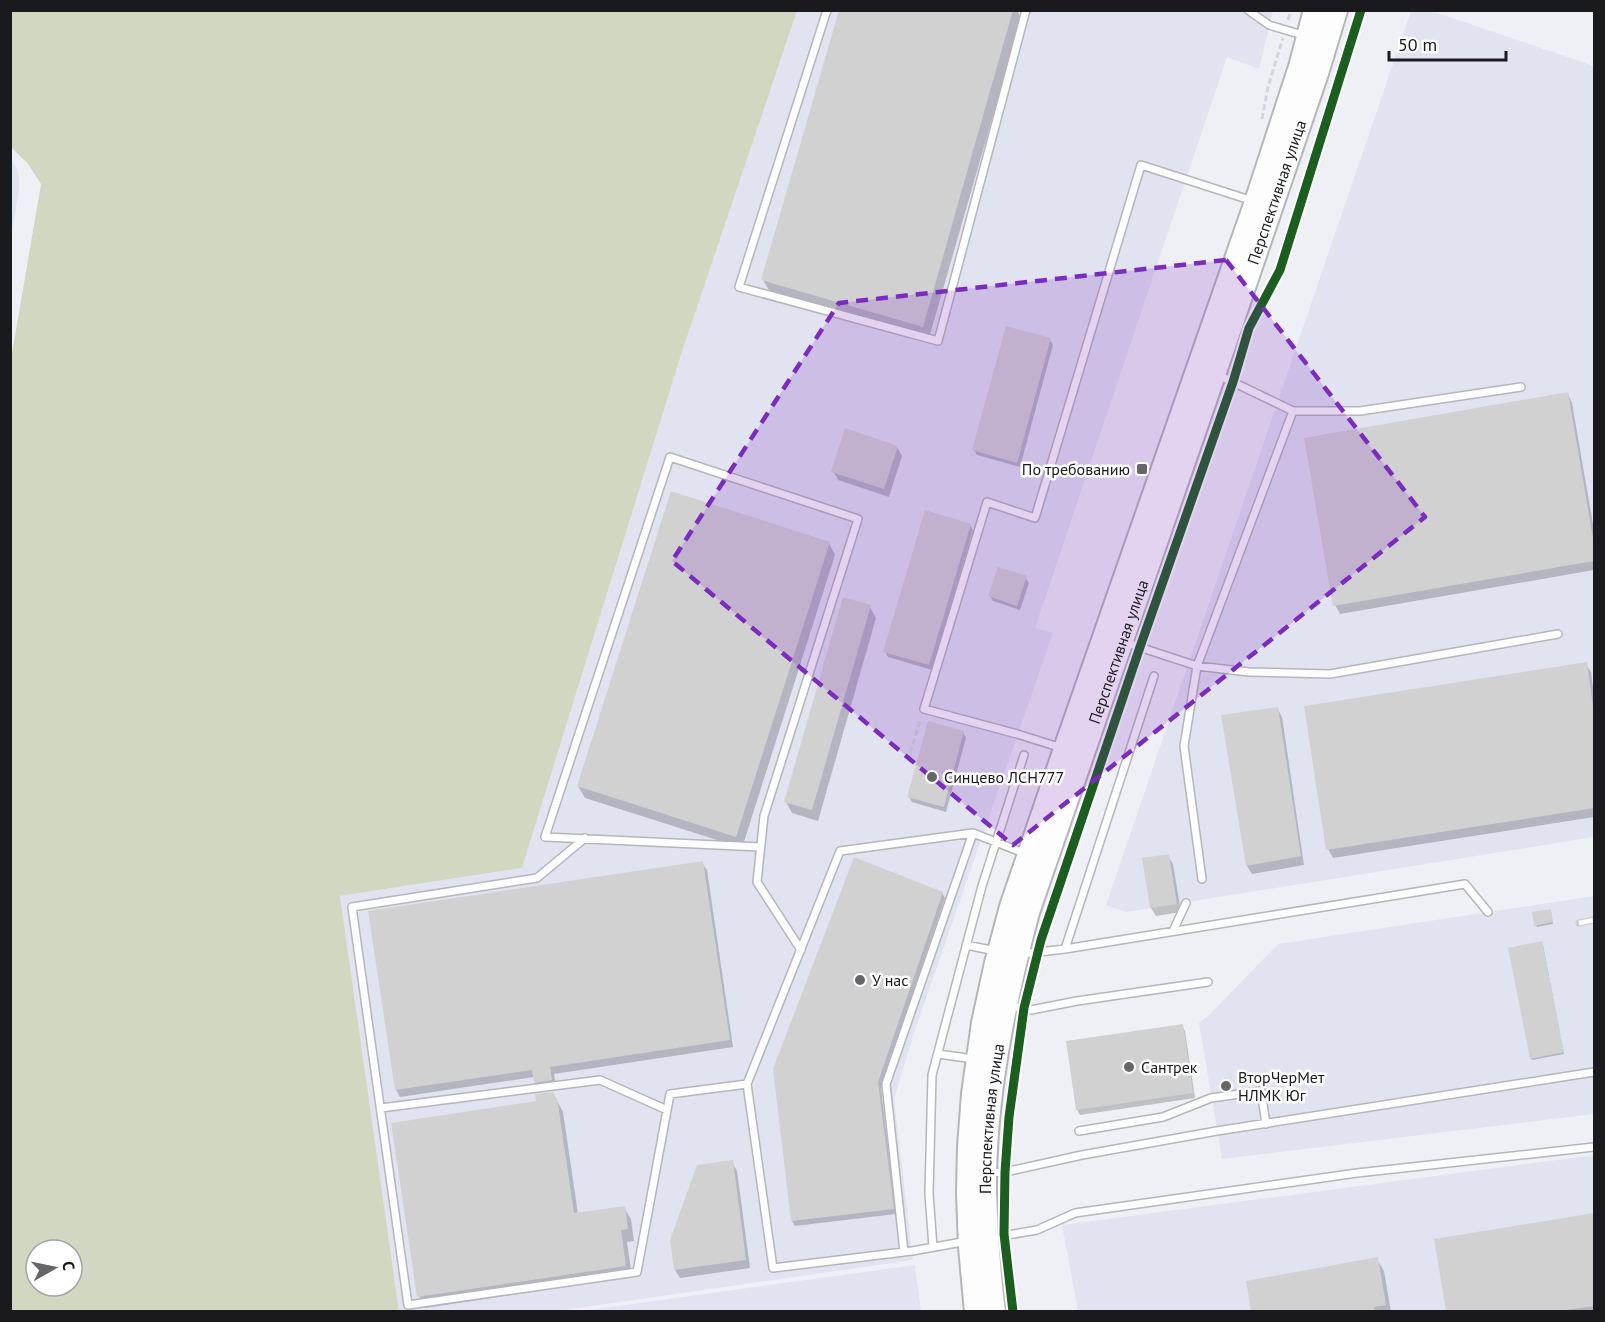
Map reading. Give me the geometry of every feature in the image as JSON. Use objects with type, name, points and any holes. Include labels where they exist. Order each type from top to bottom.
[{"type":"main road","name":"Перспективная улица","points":[[976,1311],[979,1239],[972,1104],[978,1060],[997,1004],[1008,953],[1028,912],[1037,857],[1113,638],[1256,202],[1309,37],[1315,10]]},
{"type":"main road","name":"Перспективная улица","points":[[1113,638],[1214,373],[1336,10]]},
{"type":"main road","name":"Перспективная улица","points":[[977,1174],[991,1095],[997,1004]]},
{"type":"main road","name":"Перспективная улица","points":[[979,1239],[994,1311]]},
{"type":"lane","points":[[827,10],[739,287],[938,341],[1026,10]]},
{"type":"lane","points":[[1248,10],[1269,25],[1309,37]]},
{"type":"lane","points":[[1073,752],[924,709],[987,502],[1035,518],[1141,165],[1256,202]]},
{"type":"lane","points":[[1214,373],[1293,411],[1360,411],[1521,387]]},
{"type":"lane","points":[[1202,879],[1184,746],[1197,666],[1293,411]]},
{"type":"lane","points":[[760,847],[545,837],[670,457],[858,519],[764,816],[757,882],[801,950]]},
{"type":"lane","points":[[1113,638],[1197,666],[1249,672],[1330,674],[1558,634]]},
{"type":"lane","points":[[1065,949],[1154,676]]},
{"type":"lane","points":[[933,1247],[929,1194],[932,1075],[995,842],[1024,755]]},
{"type":"lane","points":[[1037,857],[973,833],[840,851],[747,1084],[773,1268],[904,1252],[1036,1230],[1075,1213],[1357,1173],[1594,1147]]},
{"type":"lane","points":[[904,1252],[886,1084],[973,833]]},
{"type":"lane","points":[[585,838],[537,878],[352,907],[408,1305],[637,1272],[670,1094],[747,1084]]},
{"type":"lane","points":[[966,945],[1008,953],[1065,949],[1465,884],[1488,912]]},
{"type":"lane","points":[[1173,931],[1186,903]]},
{"type":"lane","points":[[997,1004],[1031,1010],[1077,1000],[1208,982]]},
{"type":"lane","points":[[938,1054],[978,1060]]},
{"type":"lane","points":[[977,1174],[1005,1172],[1082,1155],[1591,1073],[1594,1064]]},
{"type":"lane","points":[[381,1108],[600,1080],[667,1110]]},
{"type":"lane","points":[[1079,1131],[1163,1117],[1212,1098],[1261,1091],[1266,1124]]},
{"type":"path","points":[[910,753],[924,709]]},
{"type":"highlighted area","points":[[1226,260],[1425,517],[1013,845],[672,561],[839,303]]},
{"type":"shaded area","points":[[797,11],[1273,11],[1259,69],[1227,57],[1035,628],[1053,633],[914,1033],[894,1099],[913,1260],[557,1311],[399,1311],[340,896],[522,868],[681,355]]},
{"type":"shaded area","points":[[1411,11],[1432,11],[1594,66],[1594,837],[1126,912],[1106,905]]},
{"type":"shaded area","points":[[11,161],[17,168],[19,190],[11,235]]},
{"type":"shaded area","points":[[1594,896],[1594,1114],[1222,1159],[1199,1023],[1278,944]]},
{"type":"shaded area","points":[[1594,1155],[1594,1311],[1078,1311],[1062,1225]]},
{"type":"shaded area","points":[[915,1265],[921,1311],[589,1311],[589,1310]]},
{"type":"green space","points":[[10,11],[797,11],[681,355],[522,868],[340,896],[399,1311],[11,1311],[10,365],[41,184],[28,164],[11,147]]},
{"type":"building","points":[[839,10],[1013,10],[923,327],[761,280]]},
{"type":"building","points":[[1006,326],[1051,338],[1017,463],[972,450]]},
{"type":"building","points":[[1568,392],[1594,544],[1594,561],[1333,606],[1304,438]]},
{"type":"building","points":[[845,428],[898,446],[884,489],[831,472]]},
{"type":"building","points":[[671,491],[830,542],[736,837],[577,786]]},
{"type":"building","points":[[925,510],[971,524],[929,665],[883,652]]},
{"type":"building","points":[[998,567],[1027,576],[1017,606],[988,596]]},
{"type":"building","points":[[843,597],[871,605],[812,810],[784,802]]},
{"type":"building","points":[[1587,662],[1594,714],[1594,808],[1326,850],[1304,706]]},
{"type":"building","points":[[1278,707],[1301,856],[1246,866],[1221,715]]},
{"type":"building","name":"Синцево ЛСН777","points":[[928,721],[964,731],[944,807],[907,797]]},
{"type":"building","points":[[1169,854],[1177,904],[1150,908],[1142,858]]},
{"type":"building","name":"У нас","points":[[854,857],[943,892],[878,1082],[894,1209],[791,1221],[773,1069]]},
{"type":"building","points":[[703,861],[730,1040],[550,1067],[552,1080],[534,1083],[532,1070],[395,1090],[368,911]]},
{"type":"building","points":[[1551,909],[1553,922],[1534,926],[1532,912]]},
{"type":"building","points":[[1542,941],[1564,1052],[1530,1059],[1508,948]]},
{"type":"building","name":"Сантрек","points":[[1183,1024],[1193,1093],[1076,1110],[1066,1041]]},
{"type":"building","points":[[554,1092],[555,1099],[557,1098],[574,1213],[625,1206],[628,1229],[621,1230],[626,1266],[417,1297],[391,1123],[536,1101],[535,1094]]},
{"type":"building","points":[[733,1160],[746,1260],[674,1270],[670,1240],[697,1165]]},
{"type":"building","points":[[1594,1213],[1594,1306],[1559,1311],[1446,1311],[1434,1239]]},
{"type":"building","points":[[1378,1257],[1386,1305],[1374,1307],[1375,1311],[1251,1311],[1246,1281]]},
{"type":"railway","points":[[1579,923],[1594,920]]},
{"type":"cycle path","points":[[1013,1312],[1004,1234],[1009,1117],[1024,1008],[1041,940],[1233,382],[1249,328],[1280,270],[1361,10]]},
{"type":"place","name":"По требованию","points":[[1142,469]]},
{"type":"place","name":"Синцево ЛСН777","points":[[932,777]]},
{"type":"place","name":"У нас","points":[[860,980]]},
{"type":"place","name":"Сантрек","points":[[1129,1067]]},
{"type":"place","name":"ВторЧерМет НЛМК Юг","points":[[1226,1086]]}]
